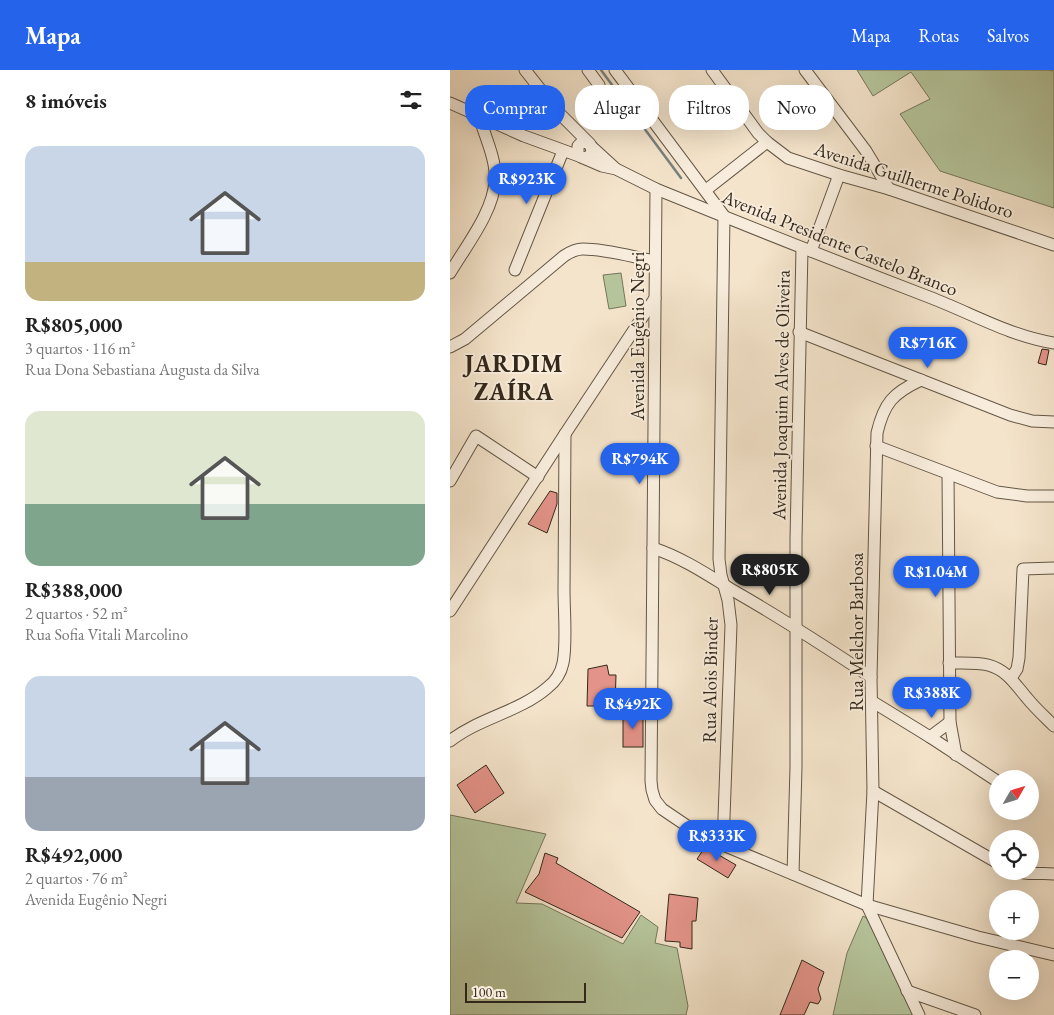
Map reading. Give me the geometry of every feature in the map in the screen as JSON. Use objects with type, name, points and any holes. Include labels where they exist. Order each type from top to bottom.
[{"type":"street","name":"Avenida Presidente Castelo Branco","points":[[525,70],[559,113],[584,150],[616,170],[656,189],[936,300],[1017,335],[1054,343]]},
{"type":"street","points":[[588,70],[599,85]]},
{"type":"street","points":[[614,70],[724,216]]},
{"type":"street","name":"Avenida Guilherme Polidoro","points":[[712,70],[758,133],[788,158],[889,189],[1054,245]]},
{"type":"street","points":[[804,70],[861,144],[889,189]]},
{"type":"street","points":[[450,103],[465,110]]},
{"type":"street","points":[[450,273],[484,215],[493,195],[496,178],[483,130]]},
{"type":"street","points":[[510,130],[563,151],[584,150]]},
{"type":"street","points":[[706,190],[767,142]]},
{"type":"street","points":[[515,270],[563,151]]},
{"type":"street","name":"Avenida Joaquim Alves de Oliveira","points":[[793,874],[796,767],[799,332],[807,249],[839,175]]},
{"type":"street","name":"Avenida Eugênio Negri","points":[[656,189],[652,790],[655,800],[671,816],[723,845],[867,905],[978,937],[1054,955]]},
{"type":"street","name":"Rua Alois Binder","points":[[723,845],[731,625],[720,559],[724,216]]},
{"type":"street","points":[[450,347],[465,339],[536,279],[573,251],[582,249],[595,250],[656,261]]},
{"type":"street","points":[[450,611],[655,298]]},
{"type":"street","points":[[799,332],[1010,415],[1032,421],[1054,422]]},
{"type":"street","name":"Rua Melchor Barbosa","points":[[867,905],[873,791],[873,702],[871,677],[877,433],[880,418],[886,404],[904,388],[921,380]]},
{"type":"street","points":[[450,741],[535,696],[552,684],[561,671],[564,653],[565,434]]},
{"type":"street","points":[[450,481],[476,436],[538,477]]},
{"type":"street","points":[[876,446],[996,492],[1010,495],[1054,496]]},
{"type":"street","points":[[948,474],[950,722],[956,755]]},
{"type":"street","points":[[653,548],[692,565],[796,627],[871,677]]},
{"type":"street","points":[[1011,678],[1017,669],[1019,658],[1023,569],[1054,568]]},
{"type":"street","points":[[949,663],[988,665],[1011,678],[1026,697],[1054,726]]},
{"type":"street","points":[[873,702],[989,777]]},
{"type":"street","points":[[930,737],[950,722]]},
{"type":"street","points":[[873,791],[989,858]]},
{"type":"street","points":[[1039,874],[1054,874]]},
{"type":"street","points":[[867,905],[919,1015]]},
{"type":"street","points":[[907,991],[975,1015]]},
{"type":"green space","points":[[857,70],[1054,71],[1054,208],[940,171],[900,114],[930,99],[911,72],[873,96]]},
{"type":"green space","points":[[621,273],[626,306],[609,309],[603,275]]},
{"type":"green space","points":[[450,815],[546,834],[516,903],[542,904],[623,944],[641,915],[658,927],[655,943],[677,948],[688,1006],[686,1015],[450,1015]]},
{"type":"green space","points":[[863,916],[874,922],[916,1015],[833,1015],[847,953]]},
{"type":"building","points":[[1042,349],[1049,350],[1046,365],[1038,363]]},
{"type":"building","points":[[550,491],[557,493],[557,504],[547,533],[528,524]]},
{"type":"building","points":[[607,665],[609,675],[616,675],[615,706],[587,706],[588,669]]},
{"type":"building","points":[[623,713],[643,713],[643,747],[623,747]]},
{"type":"building","points":[[486,765],[504,793],[475,813],[457,785]]},
{"type":"building","points":[[705,847],[736,865],[728,878],[697,859]]},
{"type":"building","points":[[545,853],[558,858],[556,863],[640,912],[622,938],[525,892],[539,874]]},
{"type":"building","points":[[669,894],[698,898],[696,921],[692,921],[692,949],[680,947],[680,942],[665,941]]},
{"type":"building","points":[[802,960],[824,972],[818,989],[821,999],[818,1004],[810,1002],[804,1015],[780,1015]]},
{"type":"waterway","points":[[601,70],[681,178]]},
{"type":"district","name":"JARDIM ZAÍRA","points":[[514,377]]}]
